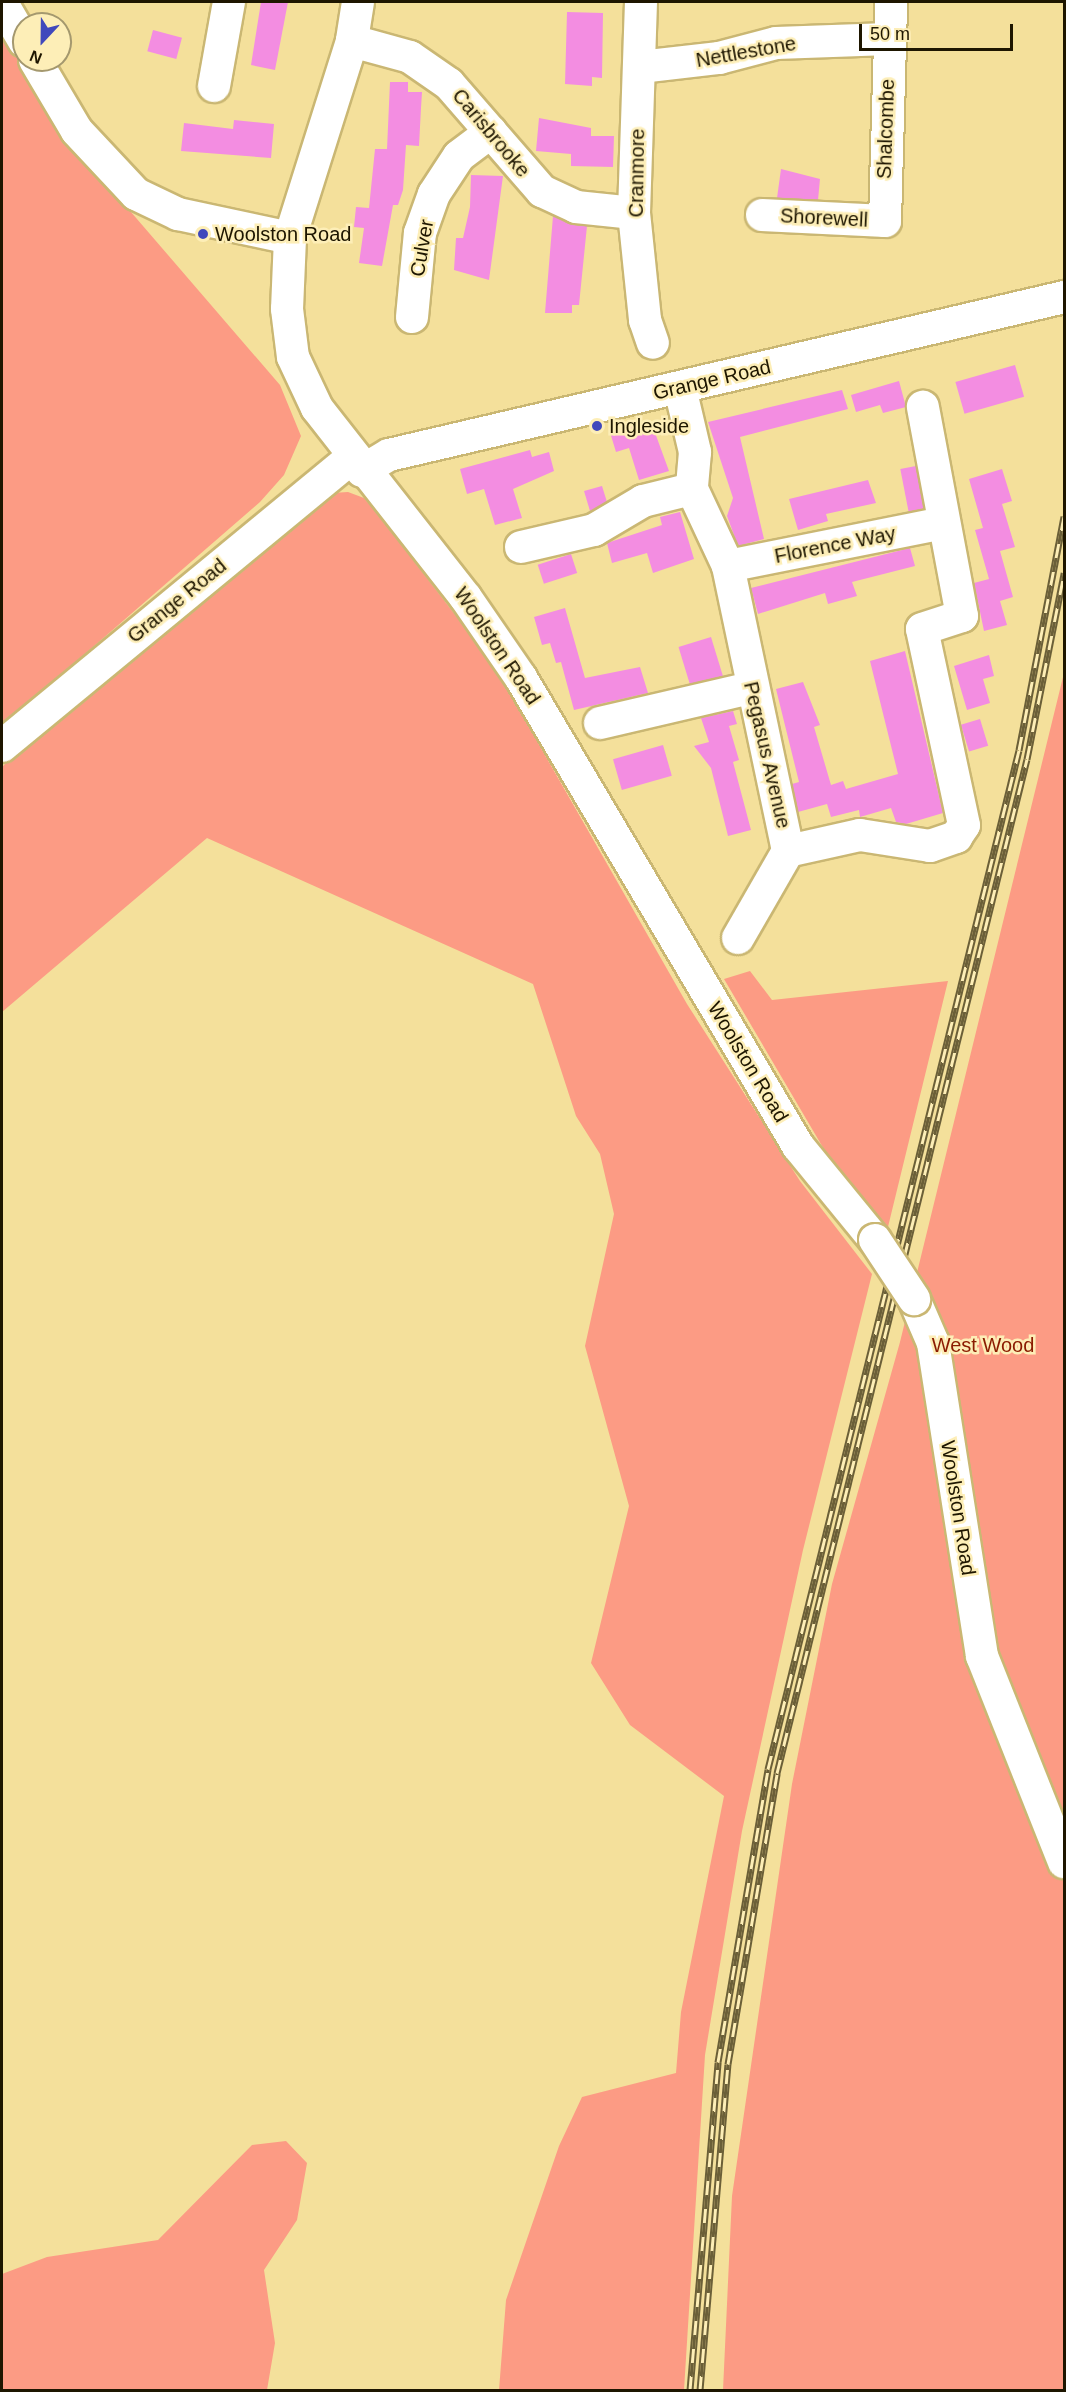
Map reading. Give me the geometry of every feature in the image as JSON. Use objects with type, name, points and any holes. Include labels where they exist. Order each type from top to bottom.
[{"type":"street","points":[[214,86],[229,2]]},
{"type":"street","points":[[357,464],[317,408],[293,357],[287,309],[290,238],[352,41],[358,2]]},
{"type":"street","name":"Cranmore","points":[[641,2],[634,213],[645,320],[653,343]]},
{"type":"street","name":"Shalcombe","points":[[885,221],[891,2]]},
{"type":"street","name":"Nettlestone","points":[[640,67],[719,58],[776,43],[889,39]]},
{"type":"street","name":"Carisbrooke","points":[[352,41],[410,57],[449,84],[542,191],[576,207],[634,213]]},
{"type":"street","points":[[42,72],[77,131],[136,194],[178,214],[290,238]]},
{"type":"street","name":"Culver","points":[[412,317],[420,233],[434,194],[459,156],[491,132]]},
{"type":"street","name":"Shorewell","points":[[762,215],[885,221]]},
{"type":"street","name":"Grange Road","points":[[2,746],[357,464],[1065,297]]},
{"type":"street","name":"Pegasus Avenue","points":[[680,388],[695,452],[692,489],[728,566],[751,688],[788,851],[860,835],[930,846],[956,837],[964,825],[922,629],[962,616],[943,524],[946,509],[923,407]]},
{"type":"street","name":"Woolston Road","points":[[357,464],[466,598],[521,678],[798,1146],[875,1240],[914,1299],[933,1342],[982,1656],[1065,1862]]},
{"type":"street","points":[[521,547],[594,530],[643,501],[692,489]]},
{"type":"street","name":"Florence Way","points":[[728,566],[943,524]]},
{"type":"street","points":[[600,723],[751,688]]},
{"type":"street","points":[[738,939],[788,851]]},
{"type":"green space","points":[[2,16],[12,33],[12,72],[34,72],[81,154],[280,385],[301,436],[284,475],[260,502],[2,726]]},
{"type":"green space","points":[[348,492],[364,498],[493,664],[687,1004],[800,1181],[872,1274],[803,1550],[742,1831],[705,2055],[684,2390],[499,2390],[506,2300],[559,2146],[582,2097],[676,2073],[681,2012],[724,1796],[630,1725],[591,1663],[629,1506],[585,1346],[614,1214],[600,1154],[576,1116],[533,984],[207,838],[2,1012],[2,767],[61,712],[332,493]]},
{"type":"green space","name":"West Wood","points":[[1064,673],[1064,2390],[723,2390],[732,2196],[792,1784],[832,1584],[900,1342]]},
{"type":"green space","points":[[750,971],[772,1000],[948,981],[887,1231],[835,1168],[724,979]]},
{"type":"green space","points":[[286,2141],[307,2163],[297,2220],[264,2270],[275,2343],[267,2390],[2,2390],[2,2274],[47,2257],[158,2240],[252,2145]]},
{"type":"building","points":[[261,2],[288,2],[275,70],[251,65]]},
{"type":"building","points":[[567,12],[603,13],[602,78],[592,77],[592,86],[565,84]]},
{"type":"building","points":[[153,30],[182,38],[176,59],[147,51]]},
{"type":"building","points":[[390,82],[408,82],[408,92],[422,92],[419,146],[406,145],[403,190],[398,205],[393,205],[382,266],[359,263],[364,228],[354,227],[356,207],[369,208],[375,149],[387,149]]},
{"type":"building","points":[[539,118],[591,128],[591,136],[614,136],[613,167],[571,166],[571,154],[536,151]]},
{"type":"building","points":[[234,120],[274,124],[271,158],[181,151],[184,123],[233,129]]},
{"type":"building","points":[[781,169],[820,179],[818,200],[777,198]]},
{"type":"building","points":[[471,175],[503,176],[489,280],[454,270],[456,238],[463,238],[470,207]]},
{"type":"building","points":[[553,216],[587,226],[579,305],[572,305],[572,313],[545,313]]},
{"type":"building","points":[[1015,365],[1024,397],[964,414],[955,382]]},
{"type":"building","points":[[899,381],[906,407],[883,413],[880,405],[856,412],[851,395]]},
{"type":"building","points":[[842,390],[848,409],[740,437],[764,539],[738,546],[727,516],[733,498],[708,422]]},
{"type":"building","points":[[639,421],[642,433],[654,430],[669,471],[639,480],[629,448],[616,452],[609,429]]},
{"type":"building","points":[[530,450],[532,457],[549,452],[554,471],[513,489],[522,518],[495,525],[484,489],[467,494],[460,469]]},
{"type":"building","points":[[916,466],[924,509],[909,512],[900,469]]},
{"type":"building","points":[[1002,469],[1012,501],[1002,504],[1015,547],[1000,551],[1013,597],[1000,601],[1007,625],[984,631],[974,583],[989,579],[975,530],[983,528],[969,479]]},
{"type":"building","points":[[868,480],[876,503],[826,514],[828,521],[798,530],[789,499]]},
{"type":"building","points":[[602,486],[607,502],[590,511],[584,491]]},
{"type":"building","points":[[680,512],[694,559],[653,573],[647,553],[612,563],[607,543],[662,525],[660,517]]},
{"type":"building","points":[[910,548],[915,566],[852,582],[857,596],[828,604],[825,593],[758,614],[751,588]]},
{"type":"building","points":[[571,554],[577,573],[544,584],[538,565]]},
{"type":"building","points":[[565,608],[585,678],[640,667],[648,693],[574,710],[561,662],[556,663],[550,643],[542,645],[534,617]]},
{"type":"building","points":[[711,637],[723,676],[690,686],[678,647]]},
{"type":"building","points":[[905,651],[943,813],[906,824],[896,822],[891,808],[860,817],[859,810],[831,817],[827,804],[798,812],[792,784],[799,782],[776,689],[803,682],[820,725],[814,727],[831,785],[843,781],[846,789],[898,774],[870,661]]},
{"type":"building","points":[[989,655],[994,676],[983,679],[990,703],[967,710],[954,666]]},
{"type":"building","points":[[733,711],[737,724],[729,726],[739,760],[733,762],[751,830],[728,836],[711,768],[694,746],[709,742],[701,718]]},
{"type":"building","points":[[980,719],[988,746],[969,752],[961,725]]},
{"type":"building","points":[[663,745],[672,776],[622,790],[613,759]]},
{"type":"railway","points":[[690,2390],[718,2062],[768,1769],[1019,750],[1064,516]]},
{"type":"railway","points":[[700,2390],[728,2064],[777,1773],[1027,759],[1064,573]]},
{"type":"place","name":"Woolston Road","points":[[203,234]]},
{"type":"place","name":"Ingleside","points":[[597,426]]}]
